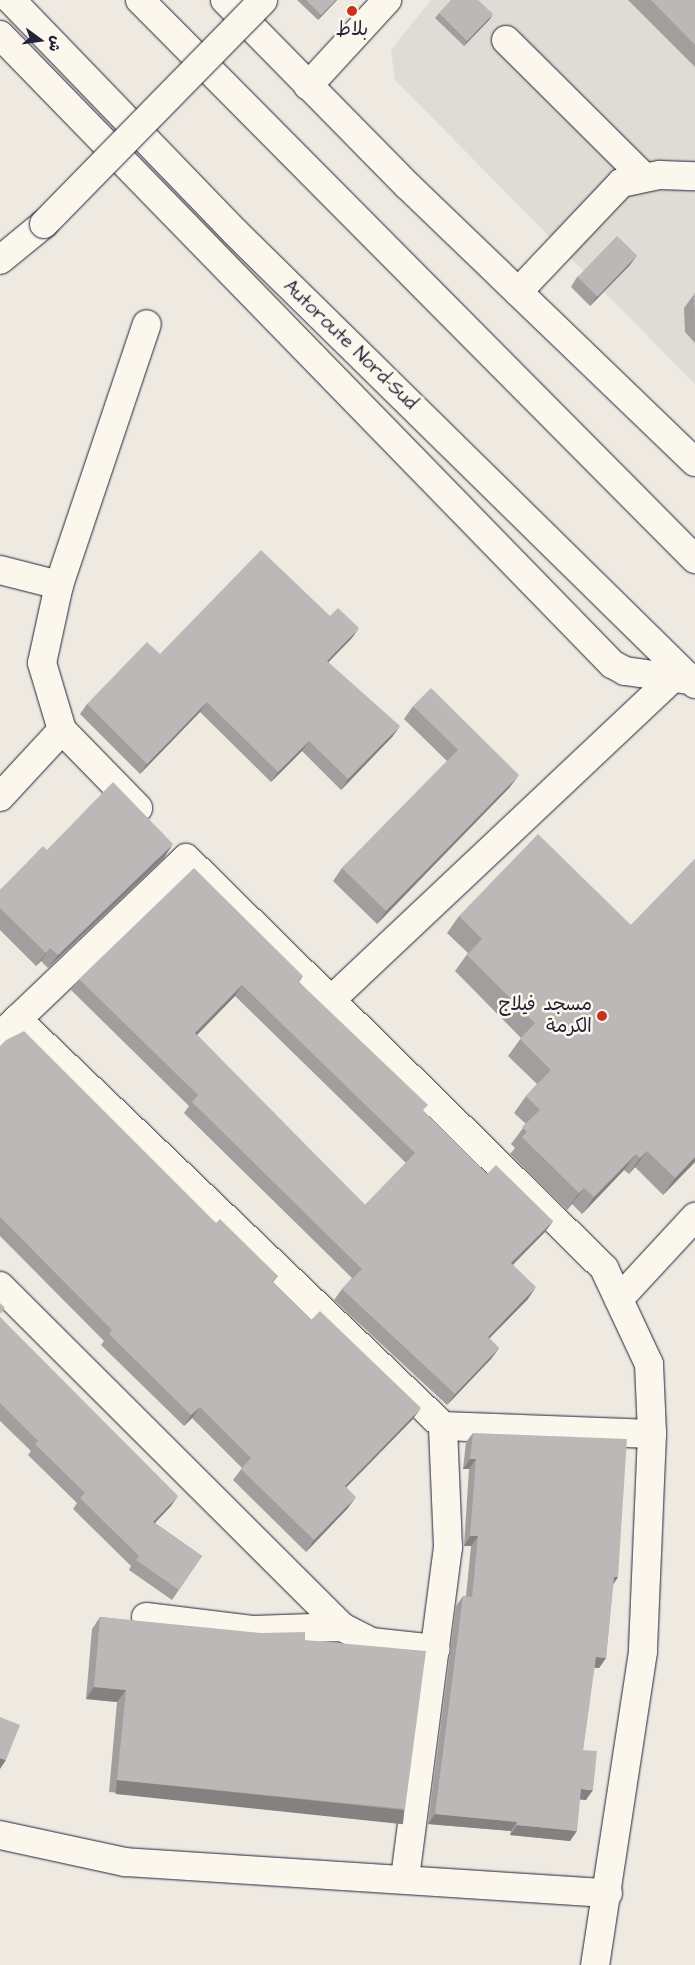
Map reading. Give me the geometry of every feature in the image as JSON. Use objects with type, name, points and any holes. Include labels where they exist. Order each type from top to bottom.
[{"type":"main road","name":"Autoroute Nord-Sud","points":[[11,0],[235,232],[686,681]]},
{"type":"main road","points":[[140,0],[695,559]]},
{"type":"main road","points":[[226,0],[308,86],[695,462]]},
{"type":"main road","points":[[0,260],[44,224],[263,0]]},
{"type":"main road","points":[[308,86],[388,0]]},
{"type":"main road","points":[[0,35],[612,664],[625,671],[686,681]]},
{"type":"main road","points":[[506,40],[644,177]]},
{"type":"main road","points":[[518,292],[621,183],[644,177],[695,176]]},
{"type":"main road","points":[[147,324],[58,585],[42,663],[62,730],[186,858],[604,1268],[649,1364],[652,1434],[643,1652],[608,1894],[595,1965]]},
{"type":"main road","points":[[0,570],[58,585]]},
{"type":"main road","points":[[331,1000],[686,681]]},
{"type":"main road","points":[[0,797],[62,730]]},
{"type":"main road","points":[[186,858],[9,1028],[443,1426],[652,1434]]},
{"type":"main road","points":[[619,1299],[695,1217]]},
{"type":"main road","points":[[0,1286],[342,1627],[371,1642],[436,1649]]},
{"type":"main road","points":[[405,1878],[448,1547],[443,1426]]},
{"type":"main road","points":[[146,1616],[254,1630],[342,1627]]},
{"type":"main road","points":[[0,1835],[125,1862],[405,1878],[608,1894]]},
{"type":"shaded area","name":"بلاط","points":[[431,0],[695,0],[695,384],[395,80],[391,50]]},
{"type":"building","points":[[306,0],[336,0],[321,15]]},
{"type":"building","points":[[451,0],[478,0],[493,14],[467,41],[439,13]]},
{"type":"building","points":[[651,0],[695,0],[695,45]]},
{"type":"building","points":[[617,236],[637,255],[598,296],[577,277]]},
{"type":"building","points":[[261,550],[330,616],[338,608],[359,628],[327,661],[400,726],[348,779],[309,741],[278,772],[207,702],[147,764],[87,704],[147,642],[160,654]]},
{"type":"building","points":[[431,688],[519,775],[386,911],[342,868],[458,750],[413,706]]},
{"type":"building","points":[[113,782],[173,844],[58,955],[50,948],[46,953],[0,908],[0,890],[43,846],[47,850]]},
{"type":"building","points":[[538,834],[631,925],[695,859],[695,1157],[675,1178],[647,1151],[640,1158],[636,1154],[594,1197],[584,1188],[579,1193],[522,1137],[527,1132],[522,1127],[540,1110],[526,1096],[551,1070],[520,1039],[535,1023],[467,955],[482,939],[459,916]]},
{"type":"building","points":[[194,868],[303,976],[298,981],[428,1105],[423,1110],[487,1174],[496,1165],[553,1221],[511,1263],[536,1287],[488,1337],[499,1348],[455,1394],[342,1289],[362,1269],[192,1102],[198,1095],[79,979]],"holes":[[[242,985],[415,1153],[365,1205],[195,1033]]]},
{"type":"building","points":[[24,1031],[216,1223],[220,1219],[278,1276],[272,1281],[311,1320],[320,1311],[421,1408],[345,1486],[356,1497],[314,1540],[241,1469],[251,1458],[200,1407],[191,1415],[109,1334],[112,1330],[0,1217],[0,1046],[6,1040]]},
{"type":"building","points":[[0,1303],[5,1308],[0,1314]]},
{"type":"building","points":[[0,1317],[178,1496],[153,1522],[202,1556],[179,1590],[136,1560],[139,1556],[80,1498],[85,1493],[35,1444],[38,1441],[0,1403]]},
{"type":"building","points":[[473,1433],[627,1439],[618,1577],[614,1577],[606,1658],[596,1657],[583,1750],[597,1751],[593,1790],[581,1789],[577,1831],[517,1825],[517,1822],[435,1814],[463,1596],[472,1597],[478,1536],[470,1536],[476,1459],[470,1459]]},
{"type":"building","points":[[100,1617],[261,1633],[305,1632],[305,1640],[426,1651],[405,1809],[117,1780],[126,1690],[94,1687]]},
{"type":"building","points":[[0,1717],[20,1725],[6,1760],[0,1758]]},
{"type":"place","name":"بلاط","points":[[352,11]]},
{"type":"place","name":"مسجد فيلاج الكرمة","points":[[602,1016]]}]
